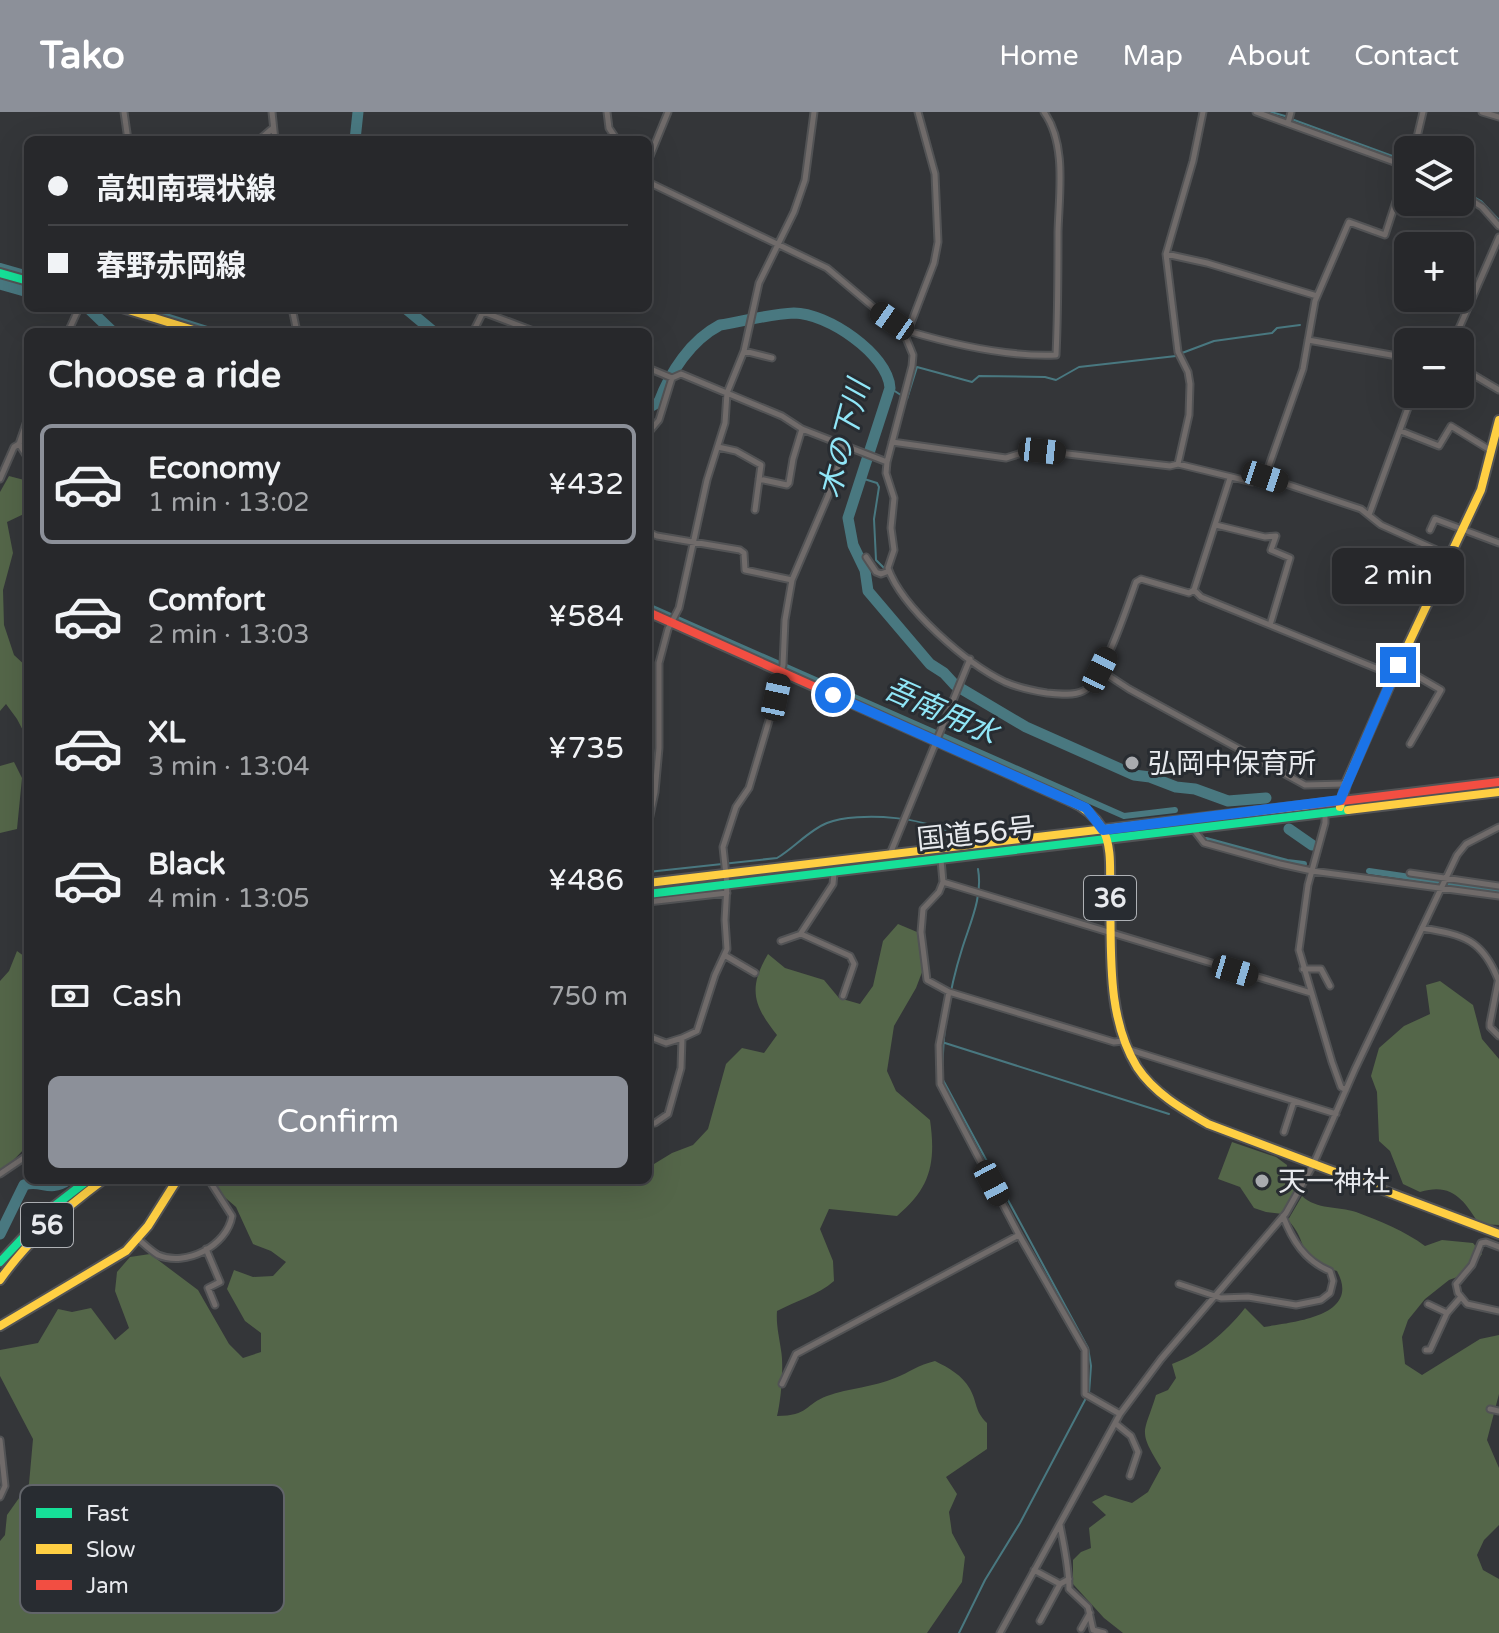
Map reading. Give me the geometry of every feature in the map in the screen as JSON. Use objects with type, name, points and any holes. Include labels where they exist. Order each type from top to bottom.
[{"type":"main road","points":[[0,273],[24,280]]},
{"type":"main road","points":[[135,312],[187,328]]},
{"type":"main road","points":[[1340,812],[1340,800],[1346,784],[1398,665],[1481,490],[1499,420]]},
{"type":"main road","name":"36","points":[[652,613],[674,620],[937,738],[1086,808],[1103,830],[1107,841],[1113,995],[1125,1045],[1145,1078],[1181,1110],[1208,1124],[1499,1234]]},
{"type":"main road","name":"国道56号","points":[[652,883],[1499,782]]},
{"type":"main road","name":"国道56号","points":[[652,893],[726,876],[834,872],[1499,792]]},
{"type":"main road","name":"56","points":[[0,1262],[48,1211],[83,1184]]},
{"type":"main road","name":"56","points":[[0,1280],[30,1241],[98,1184]]},
{"type":"main road","points":[[0,1326],[111,1261],[138,1239],[174,1184]]},
{"type":"street","points":[[124,112],[127,136]]},
{"type":"street","points":[[272,112],[275,136]]},
{"type":"street","points":[[607,112],[609,128],[614,136]]},
{"type":"street","points":[[652,151],[668,112]]},
{"type":"street","points":[[652,806],[659,748],[659,663],[674,620],[726,414],[727,393],[744,351],[759,283],[794,212],[805,180],[814,112]]},
{"type":"street","points":[[918,112],[935,174],[938,242],[934,263],[906,332],[913,355],[887,462],[888,482],[894,498],[891,528],[894,550],[889,571],[911,605],[970,659],[1005,682],[1029,690],[1060,694],[1082,692],[1091,685],[1100,670],[1136,582],[1141,579],[1189,593],[1194,590],[1230,478]]},
{"type":"street","points":[[652,184],[835,273],[906,332],[1015,353],[1056,355],[1060,175],[1055,134],[1044,112]]},
{"type":"street","points":[[1178,464],[1191,402],[1188,372],[1178,354],[1166,254],[1193,161],[1203,112]]},
{"type":"street","points":[[1256,112],[1394,162]]},
{"type":"street","points":[[1288,123],[1291,112]]},
{"type":"street","points":[[1417,136],[1423,112]]},
{"type":"street","points":[[1482,112],[1499,117]]},
{"type":"street","points":[[264,136],[274,127]]},
{"type":"street","points":[[1474,202],[1499,226]]},
{"type":"street","points":[[1265,477],[1295,398],[1317,296],[1349,222],[1385,235],[1394,208]]},
{"type":"street","points":[[1459,328],[1499,237]]},
{"type":"street","points":[[1166,254],[1317,296]]},
{"type":"street","points":[[489,312],[527,328]]},
{"type":"street","points":[[1308,340],[1394,355]]},
{"type":"street","points":[[744,351],[772,358]]},
{"type":"street","points":[[652,370],[670,377],[681,374],[782,416],[802,429],[887,462]]},
{"type":"street","points":[[1474,375],[1499,390]]},
{"type":"street","points":[[652,428],[659,420],[670,377]]},
{"type":"street","points":[[1369,515],[1408,408]]},
{"type":"street","points":[[1401,431],[1439,446],[1451,426],[1491,451]]},
{"type":"street","points":[[759,479],[789,483],[802,429]]},
{"type":"street","points":[[0,479],[24,430]]},
{"type":"street","points":[[892,442],[1006,458],[1028,451],[1042,451],[1170,466],[1178,464],[1252,482],[1265,477],[1361,509],[1381,525],[1451,556]]},
{"type":"street","points":[[19,444],[24,452]]},
{"type":"street","points":[[718,447],[736,451],[761,465],[755,510]]},
{"type":"street","points":[[652,1038],[666,1043],[697,1031],[715,975],[726,956],[723,847],[726,834],[736,807],[749,788],[782,669],[785,620],[792,580],[845,447]]},
{"type":"street","points":[[1430,530],[1435,519],[1499,543]]},
{"type":"street","points":[[1216,525],[1247,534],[1276,536],[1271,550],[1290,558],[1270,625]]},
{"type":"street","points":[[652,533],[740,550],[744,553],[745,570],[792,580]]},
{"type":"street","points":[[866,557],[876,572],[889,571]]},
{"type":"street","points":[[1194,590],[1201,597],[1394,676]]},
{"type":"street","points":[[882,866],[970,659]]},
{"type":"street","points":[[1398,665],[1441,690],[1410,744]]},
{"type":"street","points":[[1100,670],[1305,785],[1346,784]]},
{"type":"street","points":[[652,747],[659,748]]},
{"type":"street","points":[[1324,803],[1325,814],[1299,950],[1341,1087],[1346,1090]]},
{"type":"street","points":[[1000,1633],[1120,1414],[1161,1359],[1283,1216],[1313,1165],[1457,855],[1466,844],[1499,827]]},
{"type":"street","points":[[1194,830],[1204,843],[1312,871],[1499,886]]},
{"type":"street","points":[[941,860],[943,882],[939,892],[923,909],[921,932],[926,961],[925,978],[952,993],[1336,1114]]},
{"type":"street","points":[[781,941],[801,934],[833,884],[834,872]]},
{"type":"street","points":[[1410,873],[1499,896]]},
{"type":"street","points":[[652,901],[726,876]]},
{"type":"street","points":[[943,882],[1311,993]]},
{"type":"street","points":[[1422,928],[1470,939],[1487,956],[1499,981],[1490,1023],[1499,1036]]},
{"type":"street","points":[[801,934],[853,960],[843,996]]},
{"type":"street","points":[[726,956],[755,973]]},
{"type":"street","points":[[1303,969],[1321,969],[1330,986]]},
{"type":"street","points":[[952,993],[939,1045],[940,1084],[1019,1235],[1085,1350],[1088,1396],[1120,1414]]},
{"type":"street","points":[[655,1123],[668,1114],[681,1068],[682,1038]]},
{"type":"street","points":[[1284,1132],[1294,1101]]},
{"type":"street","points":[[0,1174],[24,1158]]},
{"type":"street","points":[[138,1239],[155,1254],[177,1259],[188,1258],[224,1237],[232,1216],[212,1184]]},
{"type":"street","points":[[1179,1284],[1216,1297],[1248,1297],[1296,1305],[1321,1300],[1330,1293],[1333,1281],[1330,1271],[1308,1259],[1283,1216]]},
{"type":"street","points":[[782,1384],[796,1354],[1019,1235]]},
{"type":"street","points":[[1499,1247],[1481,1243],[1472,1265],[1456,1284],[1467,1304],[1499,1311]]},
{"type":"street","points":[[206,1249],[220,1282],[208,1288],[215,1305]]},
{"type":"street","points":[[1426,1350],[1430,1350],[1447,1313],[1461,1297]]},
{"type":"street","points":[[1428,1304],[1447,1313]]},
{"type":"street","points":[[1490,1409],[1499,1411]]},
{"type":"street","points":[[1115,1423],[1131,1436],[1138,1452],[1130,1476]]},
{"type":"street","points":[[0,1440],[5,1486],[0,1497]]},
{"type":"street","points":[[1060,1524],[1070,1570],[1069,1589],[1090,1612],[1092,1632],[1104,1633]]},
{"type":"street","points":[[1034,1570],[1060,1584]]},
{"type":"street","points":[[1040,1621],[1060,1584],[1069,1579]]},
{"type":"street","points":[[1081,1629],[1090,1612]]},
{"type":"green space","points":[[9,476],[24,480],[24,514],[7,522],[13,553],[3,590],[4,625],[14,655],[24,664],[24,732],[6,704],[0,711],[0,492]]},
{"type":"green space","points":[[14,762],[22,778],[17,829],[0,833],[0,766]]},
{"type":"green space","points":[[898,924],[917,932],[925,945],[924,967],[916,988],[894,1026],[887,1071],[896,1091],[930,1120],[931,1161],[924,1184],[897,1216],[829,1209],[820,1229],[833,1261],[834,1281],[777,1311],[782,1365],[777,1416],[801,1412],[827,1396],[887,1381],[935,1361],[955,1372],[967,1384],[987,1423],[987,1449],[946,1477],[957,1494],[949,1512],[952,1533],[965,1557],[962,1582],[927,1633],[0,1633],[0,1541],[5,1535],[7,1515],[20,1497],[20,1613],[284,1613],[284,1485],[28,1485],[33,1439],[0,1376],[0,1350],[38,1343],[58,1309],[72,1312],[91,1308],[115,1340],[129,1328],[115,1291],[117,1272],[130,1257],[150,1254],[198,1290],[229,1344],[243,1358],[261,1352],[261,1333],[245,1321],[227,1289],[234,1270],[253,1277],[273,1276],[286,1262],[271,1251],[253,1244],[236,1207],[221,1194],[215,1184],[652,1184],[652,1162],[654,1164],[693,1145],[708,1129],[726,1064],[742,1048],[764,1053],[777,1035],[758,1005],[756,996],[758,977],[768,954],[785,968],[824,980],[839,998],[860,1004],[873,986],[883,941]]},
{"type":"green space","points":[[17,951],[24,956],[24,1149],[0,1174],[0,981],[9,971]]},
{"type":"green space","points":[[1440,981],[1473,1005],[1482,1039],[1499,1059],[1499,1225],[1479,1224],[1468,1207],[1449,1191],[1420,1192],[1403,1184],[1390,1151],[1379,1141],[1377,1092],[1371,1076],[1379,1048],[1404,1026],[1430,1014],[1426,985]]},
{"type":"green space","points":[[1232,1142],[1276,1157],[1287,1165],[1285,1185],[1297,1191],[1283,1214],[1254,1208],[1240,1187],[1218,1179]]},
{"type":"green space","points":[[1302,1196],[1314,1204],[1349,1210],[1374,1219],[1425,1246],[1442,1240],[1473,1243],[1482,1254],[1468,1273],[1449,1280],[1425,1299],[1408,1320],[1402,1337],[1405,1364],[1422,1375],[1480,1339],[1499,1335],[1499,1394],[1487,1440],[1499,1468],[1499,1525],[1484,1540],[1477,1555],[1483,1570],[1499,1579],[1499,1633],[1123,1633],[1104,1618],[1073,1584],[1073,1560],[1091,1548],[1089,1528],[1106,1515],[1092,1502],[1105,1495],[1132,1503],[1148,1492],[1161,1468],[1148,1446],[1145,1432],[1156,1395],[1168,1390],[1176,1378],[1172,1364],[1212,1341],[1245,1308],[1264,1327],[1320,1314],[1332,1308],[1340,1298],[1342,1286],[1337,1271],[1314,1262],[1308,1256],[1288,1220]]},
{"type":"waterway","name":"木の下川","points":[[355,136],[358,112]]},
{"type":"waterway","points":[[1271,112],[1285,116]]},
{"type":"waterway","points":[[1294,120],[1394,157]]},
{"type":"waterway","points":[[1474,197],[1499,220]]},
{"type":"waterway","name":"吾南用水","points":[[0,266],[24,273]]},
{"type":"waterway","points":[[0,284],[24,291]]},
{"type":"waterway","points":[[92,312],[109,328]]},
{"type":"waterway","name":"吾南用水","points":[[154,312],[204,328]]},
{"type":"waterway","name":"木の下川","points":[[410,312],[429,328]]},
{"type":"waterway","name":"木の下川","points":[[652,406],[659,402],[675,368],[691,348],[720,325],[794,313],[823,320],[854,338],[879,362],[890,388],[848,518],[853,545],[865,570],[868,591],[930,664],[955,685],[1026,727],[1134,775],[1195,789],[1228,801],[1266,798]]},
{"type":"waterway","points":[[1182,353],[1214,341],[1272,333],[1277,328],[1300,325]]},
{"type":"waterway","points":[[890,388],[907,399],[917,367],[972,382],[979,376],[1045,377],[1056,380],[1079,367],[1176,356]]},
{"type":"waterway","points":[[861,478],[877,483],[879,487],[874,519],[876,560],[885,569]]},
{"type":"waterway","name":"吾南用水","points":[[652,608],[1124,816],[1175,810]]},
{"type":"waterway","points":[[652,872],[777,858],[820,826],[857,817],[915,821],[933,826],[959,841]]},
{"type":"waterway","name":"木の下川","points":[[1289,829],[1312,845]]},
{"type":"waterway","name":"吾南用水","points":[[1206,840],[1304,864]]},
{"type":"waterway","points":[[978,869],[977,900],[957,965],[947,1014],[943,1080],[1088,1348],[1091,1366],[1089,1393]]},
{"type":"waterway","name":"吾南用水","points":[[1369,871],[1499,890]]},
{"type":"waterway","points":[[945,1043],[1169,1114]]},
{"type":"waterway","points":[[0,1234],[24,1185],[30,1184]]},
{"type":"waterway","points":[[30,1184],[35,1184]]},
{"type":"waterway","points":[[35,1184],[61,1184]]},
{"type":"waterway","points":[[959,1633],[1086,1398]]},
{"type":"traffic: fast","points":[[0,273],[24,280]]},
{"type":"traffic: fast","points":[[652,894],[1348,810]]},
{"type":"traffic: fast","points":[[0,1262],[48,1211],[83,1184]]},
{"type":"traffic: slow","points":[[135,312],[187,328]]},
{"type":"traffic: slow","points":[[1340,807],[1346,784],[1399,664],[1481,490],[1499,420]]},
{"type":"traffic: slow","points":[[1348,810],[1499,792]]},
{"type":"traffic: slow","points":[[1070,801],[1096,819],[1107,842],[1115,1003],[1127,1047],[1137,1067],[1152,1085],[1208,1124],[1499,1234]]},
{"type":"traffic: slow","points":[[652,883],[1309,805]]},
{"type":"traffic: slow","points":[[0,1280],[47,1226],[98,1184]]},
{"type":"traffic: slow","points":[[0,1326],[126,1251],[148,1226],[174,1184]]},
{"type":"traffic: jam","points":[[652,614],[1070,801]]},
{"type":"traffic: jam","points":[[1309,805],[1499,782]]},
{"type":"place","name":"弘岡中保育所","points":[[1132,763]]},
{"type":"place","name":"天一神社","points":[[1262,1181]]},
{"type":"route","points":[[833,695],[1086,808],[1103,830],[1340,800],[1398,665]]}]
